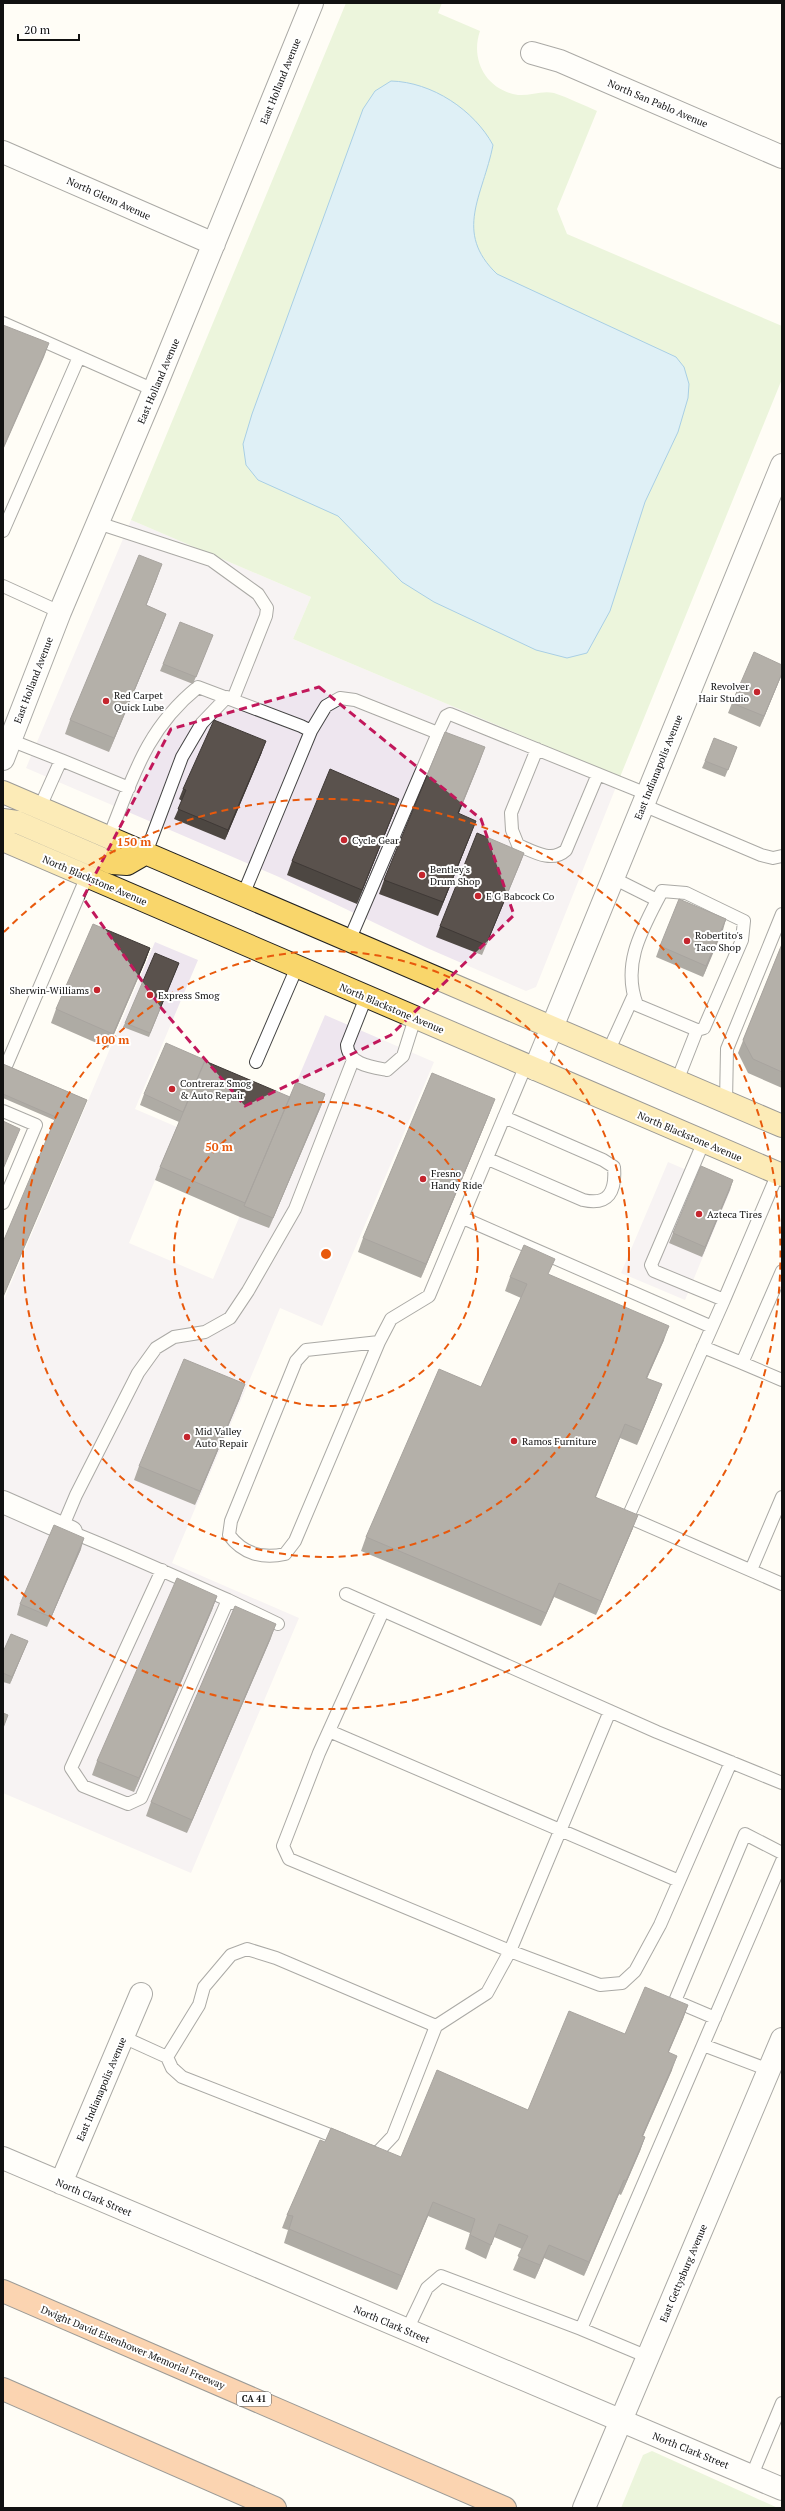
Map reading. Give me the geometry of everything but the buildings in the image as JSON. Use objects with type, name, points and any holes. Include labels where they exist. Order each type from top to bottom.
[{"type":"highway","name":"Dwight David Eisenhower Memorial Freeway","points":[[3,2291],[505,2508]]},
{"type":"highway","points":[[3,2389],[275,2508]]},
{"type":"main road","points":[[3,792],[782,1126]]},
{"type":"main road","points":[[3,820],[17,822],[112,863],[127,864],[146,853]]},
{"type":"main road","name":"North Blackstone Avenue","points":[[3,840],[780,1174]]},
{"type":"street","name":"East Holland Avenue","points":[[7,750],[60,612],[154,390],[312,3]]},
{"type":"street","name":"North San Pablo Avenue","points":[[532,53],[560,61],[782,157]]},
{"type":"street","name":"North Glenn Avenue","points":[[3,152],[214,244]]},
{"type":"street","name":"East Indianapolis Avenue","points":[[530,1067],[552,1028],[645,800],[777,493],[782,465]]},
{"type":"street","points":[[3,1502],[67,1530]]},
{"type":"street","name":"East Indianapolis Avenue","points":[[61,2183],[141,1994]]},
{"type":"street","name":"East Gettysburg Avenue","points":[[584,2508],[782,2039]]},
{"type":"street","name":"North Clark Street","points":[[3,2158],[621,2422],[752,2475],[782,2489]]},
{"type":"lane","points":[[3,323],[154,390]]},
{"type":"lane","points":[[3,531],[79,357]]},
{"type":"lane","points":[[98,523],[210,560],[236,576],[264,602],[267,608],[266,616],[230,698],[202,723],[182,757],[146,853]]},
{"type":"lane","points":[[3,586],[60,612]]},
{"type":"lane","points":[[109,837],[143,752],[163,722],[198,687],[230,698],[311,731]]},
{"type":"lane","points":[[243,895],[311,731],[326,706],[340,698],[355,700],[438,733]]},
{"type":"lane","points":[[349,941],[438,733],[446,716],[450,714],[598,774],[645,800],[761,854],[773,858],[782,858]]},
{"type":"lane","points":[[537,749],[511,813],[512,830],[518,846],[548,857],[557,856],[566,850],[598,774]]},
{"type":"lane","points":[[7,750],[61,760],[129,788]]},
{"type":"lane","points":[[40,807],[61,760]]},
{"type":"lane","points":[[3,1073],[87,876]]},
{"type":"lane","points":[[613,878],[657,900]]},
{"type":"lane","points":[[662,891],[686,893],[744,921],[742,940],[704,1028],[697,1030],[637,1005],[634,997],[630,988],[636,942],[662,891]]},
{"type":"lane","points":[[726,1102],[727,1049],[782,914]]},
{"type":"lane","points":[[256,1062],[297,967]]},
{"type":"lane","points":[[366,997],[347,1045],[348,1053],[353,1060],[372,1067],[387,1070],[403,1056],[415,1018]]},
{"type":"lane","points":[[608,1052],[634,997]]},
{"type":"lane","points":[[677,1081],[697,1030]]},
{"type":"lane","points":[[278,1624],[162,1570],[67,1530],[76,1495],[138,1373],[156,1348],[174,1337],[205,1332],[230,1318],[248,1291],[295,1209],[353,1060]]},
{"type":"lane","points":[[379,1342],[306,1350],[296,1361],[231,1521],[229,1535],[236,1544],[248,1552],[270,1557],[285,1554],[295,1542],[379,1342],[391,1320],[429,1296],[488,1159],[504,1117],[530,1067]]},
{"type":"lane","points":[[3,1111],[36,1125],[3,1203]]},
{"type":"lane","points":[[488,1159],[583,1200],[596,1203],[608,1197],[615,1181],[614,1167],[603,1160],[504,1117]]},
{"type":"lane","points":[[704,1141],[651,1265],[654,1271],[724,1300]]},
{"type":"lane","points":[[780,1174],[628,1517],[782,1584]]},
{"type":"lane","points":[[462,1218],[712,1327]]},
{"type":"lane","points":[[742,1364],[782,1272]]},
{"type":"lane","points":[[703,1347],[782,1380]]},
{"type":"lane","points":[[751,1570],[782,1497]]},
{"type":"lane","points":[[162,1570],[71,1768],[83,1786],[128,1804],[141,1798],[228,1600]]},
{"type":"lane","points":[[346,1594],[610,1711],[782,1783]]},
{"type":"lane","points":[[383,1611],[329,1731],[283,1846],[289,1858],[510,1951],[600,1986],[622,1983],[635,1971],[660,1925],[731,1762]]},
{"type":"lane","points":[[123,2037],[167,2057],[172,2068],[182,2077],[376,2154],[393,2136],[436,2026],[487,1993],[510,1951],[610,1711]]},
{"type":"lane","points":[[329,1731],[679,1881]]},
{"type":"lane","points":[[715,2018],[675,2001],[745,1834],[782,1853]]},
{"type":"lane","points":[[581,2329],[782,1861]]},
{"type":"lane","points":[[167,2057],[199,2005],[204,1988],[231,1955],[247,1949],[276,1958],[436,2026]]},
{"type":"lane","points":[[703,2045],[769,2070]]},
{"type":"lane","points":[[407,2330],[427,2288],[441,2276],[581,2329],[648,2357]]},
{"type":"lane","points":[[752,2475],[782,2403]]},
{"type":"highlighted area","points":[[319,687],[481,819],[514,915],[391,1035],[245,1106],[162,1009],[83,898],[171,729]]},
{"type":"shaded area","points":[[131,520],[311,597],[293,639],[620,777],[536,987],[526,991],[427,948],[279,877],[26,768]]},
{"type":"shaded area","points":[[155,942],[198,960],[135,1109],[177,1127],[129,1243],[213,1279],[325,1015],[434,1062],[322,1326],[280,1308],[172,1563],[299,1618],[191,1873],[3,1793],[3,1302]]},
{"type":"shaded area","points":[[668,1162],[731,1189],[685,1300],[621,1273]]},
{"type":"green space","points":[[346,3],[442,3],[438,13],[480,31],[477,42],[479,63],[489,80],[497,87],[518,95],[550,92],[571,99],[597,111],[557,209],[567,234],[782,326],[782,379],[620,777],[293,639],[311,597],[131,520]]},
{"type":"green space","points":[[652,2451],[778,2508],[621,2508],[643,2455]]},
{"type":"water","points":[[391,81],[422,86],[450,100],[475,120],[493,145],[478,197],[474,228],[476,243],[484,258],[497,274],[676,357],[684,367],[689,384],[688,398],[678,432],[645,502],[610,611],[587,653],[567,658],[536,650],[434,602],[402,582],[338,516],[258,480],[246,465],[243,444],[252,414],[363,109],[375,91]]},
{"type":"place","name":"Revolver Hair Studio","points":[[757,692]]},
{"type":"place","name":"Red Carpet Quick Lube","points":[[106,701]]},
{"type":"place","name":"Cycle Gear","points":[[344,840]]},
{"type":"place","name":"Bentley's Drum Shop","points":[[422,875]]},
{"type":"place","name":"E G Babcock Co","points":[[478,896]]},
{"type":"place","name":"Robertito's Taco Shop","points":[[687,941]]},
{"type":"place","name":"Sherwin-Williams","points":[[97,990]]},
{"type":"place","name":"Express Smog","points":[[150,995]]},
{"type":"place","name":"Contreraz Smog & Auto Repair","points":[[172,1089]]},
{"type":"place","name":"Fresno Handy Ride","points":[[423,1179]]},
{"type":"place","name":"Azteca Tires","points":[[699,1214]]},
{"type":"place","name":"Mid Valley Auto Repair","points":[[187,1437]]},
{"type":"place","name":"Ramos Furniture","points":[[514,1441]]}]
